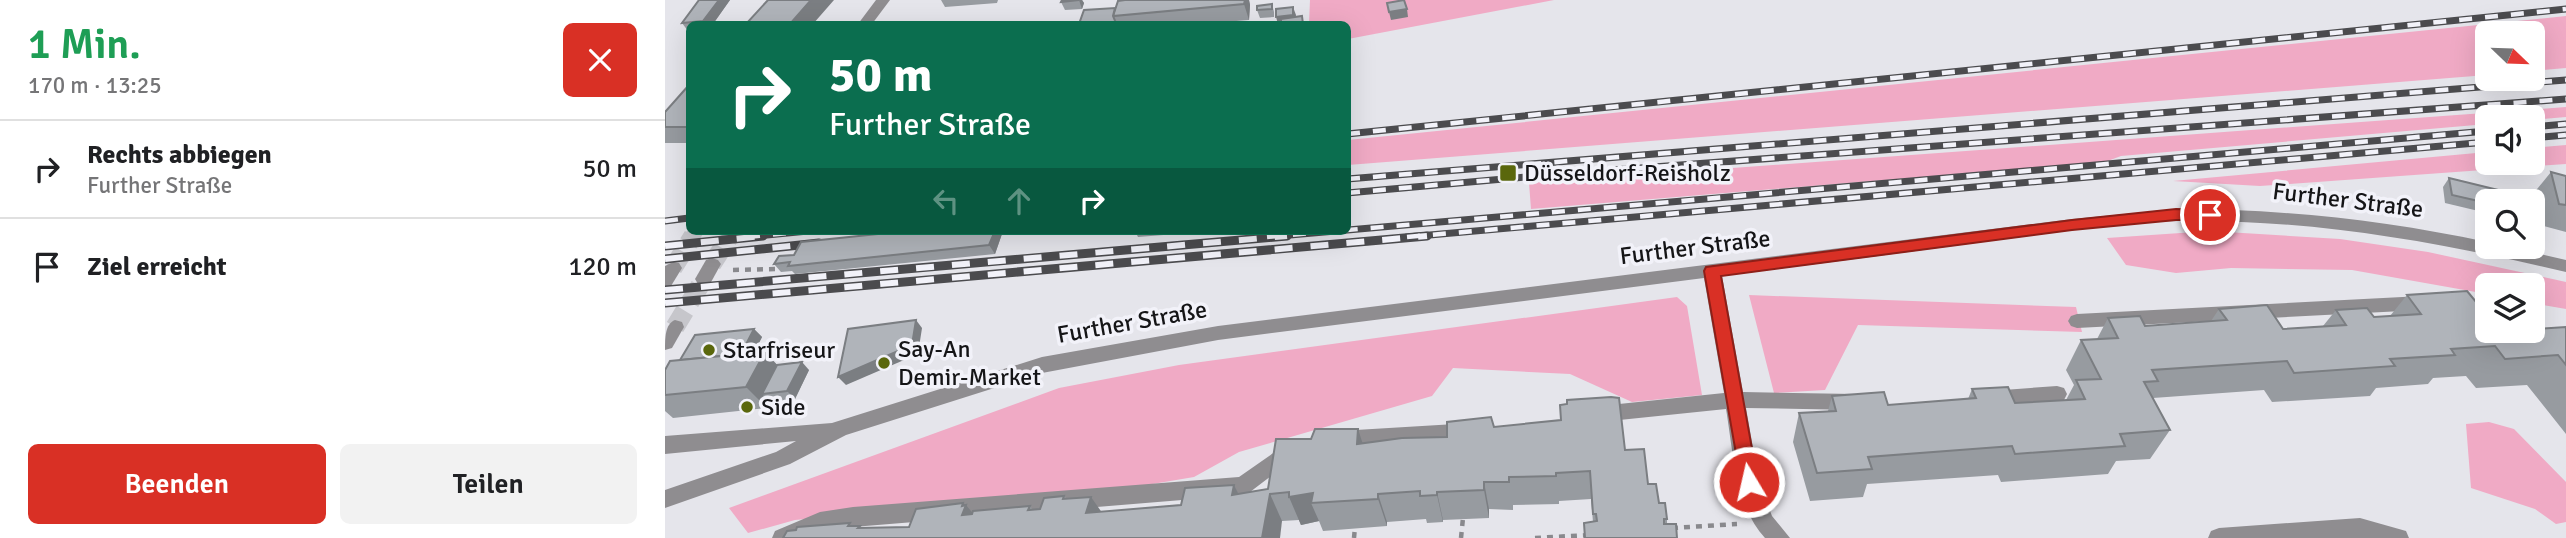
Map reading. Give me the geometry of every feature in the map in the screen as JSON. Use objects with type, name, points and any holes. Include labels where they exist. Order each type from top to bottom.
[{"type":"street","points":[[867,21],[883,0]]},
{"type":"street","name":"Further Straße","points":[[665,499],[783,458],[839,429],[1042,365],[1119,349],[1218,332],[2072,225],[2176,215],[2309,218],[2440,238],[2566,266]]},
{"type":"street","points":[[1712,271],[1749,482],[1764,522],[1779,538]]},
{"type":"street","points":[[2077,321],[2414,302],[2438,304]]},
{"type":"street","points":[[665,343],[675,327]]},
{"type":"street","points":[[1966,401],[2057,394]]},
{"type":"street","points":[[1580,416],[1736,400],[1877,403]]},
{"type":"street","name":"Further Straße","points":[[665,445],[839,429]]},
{"type":"street","points":[[783,538],[820,522],[853,517],[1243,486],[1295,446],[1317,440],[1489,430]]},
{"type":"street","points":[[2219,538],[2360,528],[2398,538]]},
{"type":"path","points":[[733,270],[777,269]]},
{"type":"path","points":[[1461,538],[1463,518]]},
{"type":"path","points":[[1657,529],[1764,522]]},
{"type":"path","points":[[1354,538],[1355,527]]},
{"type":"path","points":[[1535,538],[1593,534]]},
{"type":"shaded area","points":[[1310,0],[1554,0],[1351,38],[1351,21],[1309,21]]},
{"type":"shaded area","points":[[2566,16],[2566,68],[2545,70],[2545,21],[2517,21]]},
{"type":"shaded area","points":[[2475,25],[2475,76],[1351,165],[1351,140]]},
{"type":"shaded area","points":[[2566,107],[2566,117],[2545,119],[2545,109]]},
{"type":"shaded area","points":[[2475,114],[2475,125],[2121,156],[2105,162],[1531,209],[1529,183]]},
{"type":"shaded area","points":[[2566,145],[2566,164],[2545,166],[2545,147]]},
{"type":"shaded area","points":[[2475,153],[2475,171],[2260,186],[2173,181]]},
{"type":"shaded area","points":[[2210,231],[2340,239],[2428,252],[2525,273],[2475,273],[2475,292],[2352,270],[2231,268],[2176,273],[2126,265],[2107,238]]},
{"type":"shaded area","points":[[2545,277],[2566,282],[2566,309],[2545,305]]},
{"type":"shaded area","points":[[1749,295],[2076,307],[2082,332],[1858,325],[1825,390],[1774,393]]},
{"type":"shaded area","points":[[1677,297],[1687,306],[1702,395],[1632,402],[1570,374],[1453,368],[1432,396],[1239,452],[1194,477],[1111,491],[795,520],[748,533],[729,508],[1059,388],[1179,365]]},
{"type":"shaded area","points":[[2489,422],[2514,429],[2566,482],[2566,522],[2556,524],[2535,509],[2471,488],[2466,424]]},
{"type":"building","points":[[699,0],[719,0],[703,21],[682,23]]},
{"type":"building","points":[[768,0],[811,0],[793,21],[749,21]]},
{"type":"building","points":[[1245,0],[1244,4],[1113,16],[1118,1]]},
{"type":"building","points":[[1404,0],[1407,9],[1389,12],[1387,3]]},
{"type":"building","points":[[1272,4],[1272,9],[1257,10],[1257,6]]},
{"type":"building","points":[[1293,7],[1293,15],[1276,17],[1276,9]]},
{"type":"building","points":[[1115,8],[1115,21],[1080,21],[1084,10]]},
{"type":"building","points":[[1302,16],[1303,21],[1281,21]]},
{"type":"building","points":[[686,88],[686,127],[665,127],[665,112]]},
{"type":"building","points":[[2551,172],[2566,176],[2566,205],[2559,204]]},
{"type":"building","points":[[2449,178],[2494,189],[2475,189],[2475,200],[2452,195]]},
{"type":"building","points":[[868,235],[993,235],[989,245],[788,266],[790,262],[774,264],[779,256],[794,255],[801,242]]},
{"type":"building","points":[[2467,291],[2475,301],[2475,343],[2545,343],[2545,328],[2566,327],[2566,365],[2558,355],[2505,359],[2495,346],[2451,349],[2455,355],[2390,359],[2395,366],[2294,373],[2287,361],[2152,370],[2158,381],[2144,382],[2170,430],[2120,434],[2125,446],[2015,454],[2012,446],[1868,457],[1872,469],[1817,473],[1799,413],[1836,411],[1832,396],[1884,392],[1888,405],[1976,398],[1972,389],[2008,387],[2015,403],[2085,399],[2076,380],[2101,379],[2081,340],[2118,338],[2108,318],[2140,316],[2145,326],[2227,320],[2219,309],[2267,305],[2283,329],[2346,325],[2336,310],[2367,308],[2374,317],[2421,314],[2407,295]]},
{"type":"building","points":[[916,320],[912,345],[838,377],[848,329]]},
{"type":"building","points":[[754,329],[741,354],[680,360],[695,335]]},
{"type":"building","points":[[765,352],[746,387],[665,395],[665,370],[670,361]]},
{"type":"building","points":[[802,362],[787,391],[762,394],[777,365]]},
{"type":"building","points":[[1619,398],[1625,450],[1644,449],[1648,484],[1656,484],[1659,503],[1665,503],[1667,519],[1664,519],[1664,524],[1676,524],[1677,538],[1585,538],[1584,523],[1597,521],[1596,514],[1593,514],[1590,471],[1556,473],[1556,476],[1509,477],[1509,482],[1484,482],[1484,490],[1437,492],[1437,495],[1420,496],[1420,491],[1378,494],[1378,499],[1311,503],[1313,493],[1289,497],[1289,492],[1270,494],[1262,538],[783,538],[787,531],[796,530],[797,527],[850,523],[848,526],[860,526],[858,528],[909,527],[916,509],[963,503],[962,506],[966,505],[962,515],[972,514],[973,511],[1030,506],[1028,510],[1040,509],[1044,498],[1064,496],[1063,499],[1091,497],[1086,513],[1181,505],[1185,488],[1234,485],[1232,495],[1268,489],[1276,439],[1311,439],[1315,429],[1358,429],[1357,444],[1402,438],[1447,437],[1447,422],[1491,417],[1494,427],[1561,420],[1560,405],[1567,404],[1567,400]]},
{"type":"tunnel","points":[[673,268],[693,236]]},
{"type":"tunnel","points":[[712,264],[730,236]]},
{"type":"tunnel","points":[[675,327],[704,279]]},
{"type":"railway","points":[[1351,134],[2566,9]]},
{"type":"railway","points":[[1351,179],[2566,80]]},
{"type":"railway","points":[[1351,193],[1547,175],[2566,99]]},
{"type":"railway","points":[[2545,126],[2566,124]]},
{"type":"railway","points":[[1351,230],[2475,132]]},
{"type":"railway","points":[[2545,137],[2566,135]]},
{"type":"railway","points":[[1407,237],[2475,143]]},
{"type":"railway","points":[[665,221],[686,218]]},
{"type":"railway","points":[[747,237],[767,235]]},
{"type":"railway","points":[[1267,237],[1290,235]]},
{"type":"railway","points":[[665,246],[763,236]]},
{"type":"railway","points":[[665,290],[1287,236]]},
{"type":"railway","points":[[665,303],[1427,236]]},
{"type":"railway","points":[[665,259],[819,243]]},
{"type":"place","name":"Düsseldorf-Reisholz","points":[[1508,173]]},
{"type":"place","name":"Starfriseur","points":[[709,350]]},
{"type":"place","name":"Say-An Demir-Market","points":[[884,363]]},
{"type":"place","name":"Side","points":[[747,407]]},
{"type":"route","points":[[1749,482],[1712,271],[2072,225],[2176,215],[2210,215]]}]
